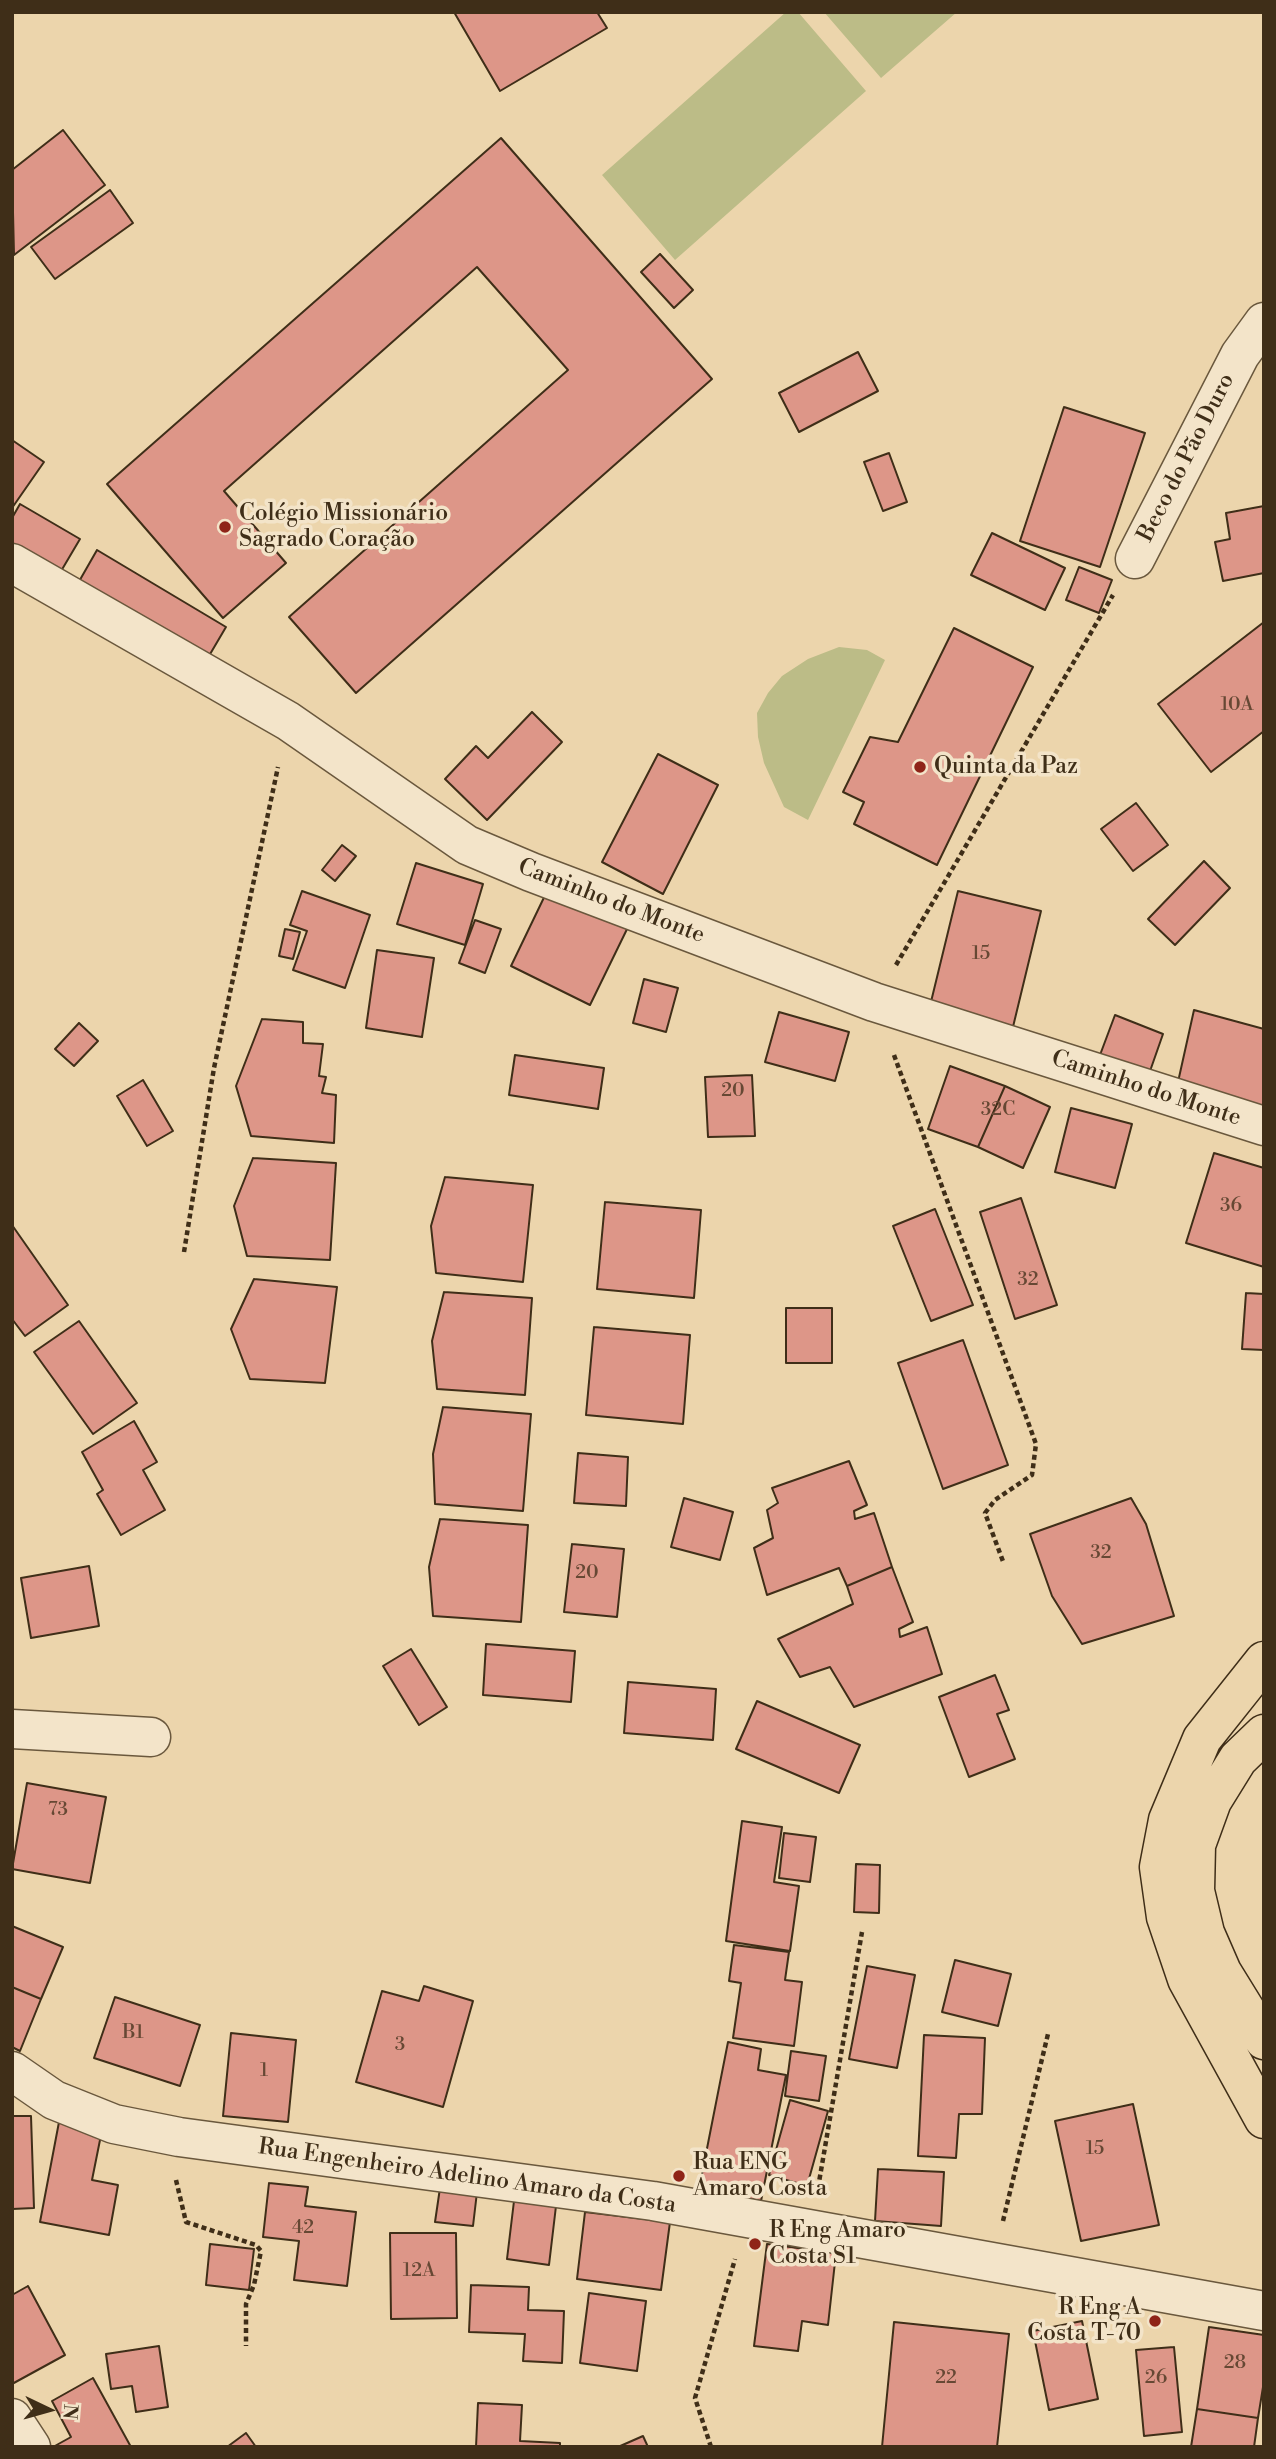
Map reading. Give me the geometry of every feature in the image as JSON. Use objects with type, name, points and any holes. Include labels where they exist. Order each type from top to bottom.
[{"type":"highway","points":[[1264,1661],[1202,1739],[1168,1821],[1159,1867],[1166,1917],[1187,1979],[1264,2119]]},
{"type":"highway","points":[[1264,1734],[1238,1759],[1212,1801],[1196,1845],[1195,1891],[1205,1933],[1222,1972],[1264,2040]]},
{"type":"street","name":"Beco do Pão Duro","points":[[1135,559],[1240,355],[1264,322]]},
{"type":"street","name":"Caminho do Monte","points":[[12,563],[288,721],[467,845],[531,872],[874,1002],[1264,1126]]},
{"type":"street","points":[[12,1730],[151,1737]]},
{"type":"street","name":"Rua Engenheiro Adelino Amaro da Costa","points":[[12,2071],[54,2101],[114,2124],[179,2137],[653,2201],[1264,2311]]},
{"type":"street","points":[[12,2418],[31,2447]]},
{"type":"path","points":[[1004,1564],[985,1513],[995,1500],[1032,1475],[1036,1444],[874,1002],[1135,559]]},
{"type":"path","points":[[184,1252],[214,1068],[288,721]]},
{"type":"path","points":[[811,2230],[862,1932]]},
{"type":"path","points":[[993,2263],[1048,2034]]},
{"type":"path","points":[[179,2137],[176,2178],[186,2222],[256,2245],[261,2250],[254,2285],[246,2304],[246,2346]]},
{"type":"path","points":[[710,2447],[695,2398],[747,2218]]},
{"type":"green space","points":[[786,12],[798,12],[866,91],[675,260],[602,175]]},
{"type":"green space","points":[[824,12],[957,12],[881,78]]},
{"type":"green space","points":[[839,647],[867,650],[885,660],[808,820],[784,807],[764,763],[758,737],[757,713],[782,676],[808,659]]},
{"type":"building","points":[[454,12],[597,12],[607,28],[500,91]]},
{"type":"building","points":[[63,130],[105,185],[14,255],[12,170]]},
{"type":"building","points":[[501,138],[712,379],[356,693],[289,617],[568,370],[477,267],[224,491],[286,563],[223,618],[107,484]]},
{"type":"building","points":[[110,190],[133,223],[55,279],[31,247]]},
{"type":"building","points":[[660,254],[693,290],[674,308],[641,272]]},
{"type":"building","points":[[858,352],[878,391],[799,432],[779,393]]},
{"type":"building","points":[[1064,407],[1145,433],[1100,567],[1020,541]]},
{"type":"building","points":[[12,440],[44,462],[12,508]]},
{"type":"building","points":[[889,453],[907,502],[883,511],[864,462]]},
{"type":"building","points":[[20,504],[80,539],[54,583],[12,559],[12,518]]},
{"type":"building","points":[[1264,506],[1264,573],[1223,581],[1215,542],[1230,539],[1226,513]]},
{"type":"building","points":[[992,533],[1065,568],[1045,610],[971,575]]},
{"type":"building","points":[[97,550],[226,627],[206,661],[77,585]]},
{"type":"building","points":[[1079,567],[1112,580],[1099,613],[1066,600]]},
{"type":"building","points":[[1264,622],[1264,731],[1211,772],[1158,704]]},
{"type":"building","name":"Quinta da Paz","points":[[954,628],[1033,667],[937,865],[854,824],[864,802],[843,792],[870,737],[898,742]]},
{"type":"building","points":[[532,712],[562,742],[487,820],[445,779],[476,746],[488,758]]},
{"type":"building","points":[[658,754],[718,785],[663,894],[602,862]]},
{"type":"building","points":[[1136,803],[1168,845],[1133,871],[1101,829]]},
{"type":"building","points":[[342,845],[356,856],[335,881],[322,870]]},
{"type":"building","points":[[1204,861],[1230,888],[1175,945],[1148,919]]},
{"type":"building","points":[[416,863],[483,884],[465,945],[397,924]]},
{"type":"building","points":[[550,885],[630,923],[590,1005],[511,966]]},
{"type":"building","points":[[302,891],[370,915],[345,988],[293,970],[307,931],[290,925]]},
{"type":"building","points":[[958,891],[1041,911],[1012,1031],[929,1010]]},
{"type":"building","points":[[475,920],[501,929],[485,973],[459,963]]},
{"type":"building","points":[[285,929],[300,932],[293,959],[279,956]]},
{"type":"building","points":[[377,950],[434,958],[422,1037],[366,1028]]},
{"type":"building","points":[[644,979],[678,988],[666,1032],[633,1023]]},
{"type":"building","points":[[1194,1010],[1264,1029],[1264,1107],[1178,1082]]},
{"type":"building","points":[[779,1012],[849,1032],[835,1081],[765,1062]]},
{"type":"building","points":[[1115,1015],[1163,1034],[1149,1074],[1100,1055]]},
{"type":"building","points":[[262,1019],[303,1022],[303,1043],[323,1044],[319,1076],[326,1077],[322,1093],[336,1095],[334,1143],[251,1136],[236,1086]]},
{"type":"building","points":[[79,1023],[98,1041],[74,1066],[55,1049]]},
{"type":"building","points":[[515,1055],[604,1068],[598,1109],[509,1095]]},
{"type":"building","points":[[950,1066],[1005,1086],[978,1147],[928,1129]]},
{"type":"building","points":[[752,1075],[755,1136],[708,1137],[705,1077]]},
{"type":"building","points":[[143,1080],[173,1131],[147,1146],[117,1096]]},
{"type":"building","points":[[1005,1086],[1050,1107],[1023,1168],[978,1147]]},
{"type":"building","points":[[1071,1108],[1132,1124],[1115,1188],[1055,1172]]},
{"type":"building","points":[[1214,1153],[1264,1168],[1264,1267],[1186,1243]]},
{"type":"building","points":[[253,1158],[336,1163],[330,1260],[247,1256],[234,1206]]},
{"type":"building","points":[[445,1177],[533,1185],[523,1282],[436,1273],[431,1226]]},
{"type":"building","points":[[1021,1198],[1057,1305],[1015,1319],[980,1212]]},
{"type":"building","points":[[605,1202],[701,1210],[694,1298],[597,1289]]},
{"type":"building","points":[[935,1209],[973,1305],[931,1321],[893,1226]]},
{"type":"building","points":[[12,1225],[68,1305],[25,1336],[12,1319]]},
{"type":"building","points":[[254,1279],[337,1287],[325,1383],[250,1379],[231,1329]]},
{"type":"building","points":[[444,1292],[532,1298],[525,1395],[437,1389],[432,1341]]},
{"type":"building","points":[[1246,1293],[1264,1294],[1264,1350],[1242,1349]]},
{"type":"building","points":[[786,1308],[832,1308],[832,1363],[786,1363]]},
{"type":"building","points":[[79,1321],[137,1403],[93,1434],[34,1352]]},
{"type":"building","points":[[594,1327],[690,1335],[683,1424],[586,1415]]},
{"type":"building","points":[[963,1340],[1008,1465],[943,1489],[898,1363]]},
{"type":"building","points":[[443,1407],[531,1414],[523,1511],[435,1504],[433,1454]]},
{"type":"building","points":[[134,1421],[157,1462],[143,1470],[165,1510],[121,1535],[97,1494],[103,1490],[82,1452]]},
{"type":"building","points":[[578,1453],[628,1457],[626,1506],[574,1503]]},
{"type":"building","points":[[849,1461],[867,1505],[854,1511],[855,1519],[874,1513],[892,1567],[847,1586],[839,1568],[767,1595],[754,1548],[773,1538],[767,1510],[778,1503],[772,1488]]},
{"type":"building","points":[[684,1498],[733,1512],[720,1560],[671,1547]]},
{"type":"building","points":[[1131,1498],[1146,1524],[1174,1616],[1082,1644],[1052,1596],[1030,1534]]},
{"type":"building","points":[[440,1519],[528,1525],[521,1622],[433,1616],[429,1567]]},
{"type":"building","points":[[572,1544],[624,1549],[617,1617],[564,1612]]},
{"type":"building","points":[[89,1566],[99,1626],[31,1638],[21,1578]]},
{"type":"building","points":[[892,1567],[913,1622],[899,1629],[900,1637],[927,1627],[942,1674],[854,1707],[830,1667],[800,1677],[778,1639],[853,1604],[847,1586]]},
{"type":"building","points":[[486,1644],[575,1651],[571,1702],[483,1695]]},
{"type":"building","points":[[411,1649],[447,1707],[419,1725],[383,1666]]},
{"type":"building","points":[[995,1675],[1009,1710],[997,1714],[1015,1759],[969,1777],[939,1697]]},
{"type":"building","points":[[628,1682],[716,1689],[713,1740],[624,1733]]},
{"type":"building","points":[[757,1701],[860,1745],[839,1793],[736,1749]]},
{"type":"building","points":[[27,1783],[106,1797],[90,1883],[12,1869]]},
{"type":"building","points":[[742,1821],[782,1827],[774,1882],[799,1886],[790,1951],[726,1941]]},
{"type":"building","points":[[784,1833],[816,1837],[810,1882],[779,1878]]},
{"type":"building","points":[[856,1864],[880,1865],[879,1913],[854,1912]]},
{"type":"building","points":[[12,1926],[63,1947],[41,1999],[12,1987]]},
{"type":"building","points":[[734,1945],[789,1952],[785,1980],[802,1982],[794,2046],[733,2038],[741,1983],[729,1981]]},
{"type":"building","points":[[955,1960],[1011,1974],[998,2026],[942,2012]]},
{"type":"building","points":[[867,1966],[915,1975],[897,2068],[849,2059]]},
{"type":"building","points":[[424,1986],[473,2001],[443,2107],[356,2082],[382,1991],[419,2001]]},
{"type":"building","points":[[12,1987],[41,1999],[20,2051],[12,2047]]},
{"type":"building","points":[[115,1997],[200,2025],[180,2086],[94,2058]]},
{"type":"building","points":[[231,2033],[296,2040],[288,2122],[223,2116]]},
{"type":"building","points":[[924,2035],[985,2038],[982,2114],[959,2114],[956,2158],[918,2156]]},
{"type":"building","points":[[728,2042],[761,2049],[758,2070],[786,2075],[761,2201],[699,2189]]},
{"type":"building","points":[[791,2051],[826,2056],[819,2101],[785,2096]]},
{"type":"building","points":[[790,2100],[828,2111],[807,2186],[769,2175]]},
{"type":"building","points":[[1133,2104],[1159,2225],[1081,2241],[1055,2121]]},
{"type":"building","points":[[12,2116],[31,2116],[34,2208],[12,2209]]},
{"type":"building","points":[[59,2122],[102,2130],[92,2180],[118,2185],[109,2235],[40,2222]]},
{"type":"building","points":[[878,2169],[944,2172],[941,2226],[875,2221]]},
{"type":"building","points":[[269,2183],[308,2187],[305,2206],[356,2212],[347,2286],[294,2280],[299,2241],[263,2237]]},
{"type":"building","points":[[440,2188],[477,2192],[473,2226],[435,2222]]},
{"type":"building","points":[[514,2201],[556,2206],[549,2265],[507,2259]]},
{"type":"building","points":[[585,2212],[670,2222],[661,2290],[577,2279]]},
{"type":"building","points":[[390,2233],[456,2233],[457,2318],[391,2319]]},
{"type":"building","points":[[210,2244],[254,2249],[249,2290],[206,2285]]},
{"type":"building","points":[[767,2244],[836,2253],[828,2325],[802,2321],[798,2351],[754,2346]]},
{"type":"building","points":[[471,2285],[529,2287],[528,2310],[564,2311],[562,2363],[523,2361],[525,2334],[469,2332]]},
{"type":"building","points":[[28,2286],[65,2355],[12,2384],[12,2295]]},
{"type":"building","points":[[589,2293],[646,2301],[637,2371],[580,2363]]},
{"type":"building","points":[[1082,2321],[1098,2399],[1049,2410],[1033,2331]]},
{"type":"building","points":[[894,2322],[1009,2334],[997,2447],[882,2447]]},
{"type":"building","points":[[1209,2327],[1264,2335],[1264,2381],[1258,2418],[1197,2409]]},
{"type":"building","points":[[159,2346],[168,2407],[136,2412],[132,2386],[111,2389],[106,2354]]},
{"type":"building","points":[[1174,2347],[1182,2432],[1144,2436],[1136,2350]]},
{"type":"building","points":[[93,2378],[131,2447],[53,2447],[71,2437],[52,2401]]},
{"type":"building","points":[[478,2403],[522,2405],[520,2441],[560,2443],[560,2447],[476,2447]]},
{"type":"building","points":[[1197,2409],[1258,2418],[1254,2447],[1191,2447]]},
{"type":"building","points":[[246,2433],[256,2447],[227,2447]]},
{"type":"building","points":[[643,2436],[648,2447],[618,2447]]},
{"type":"place","name":"Colégio Missionário Sagrado Coração","points":[[225,527]]},
{"type":"place","name":"Quinta da Paz","points":[[920,767]]},
{"type":"place","name":"Rua ENG Amaro Costa","points":[[679,2176]]},
{"type":"place","name":"R Eng Amaro Costa S1","points":[[755,2244]]},
{"type":"place","name":"R Eng A Costa T-70","points":[[1155,2321]]}]
